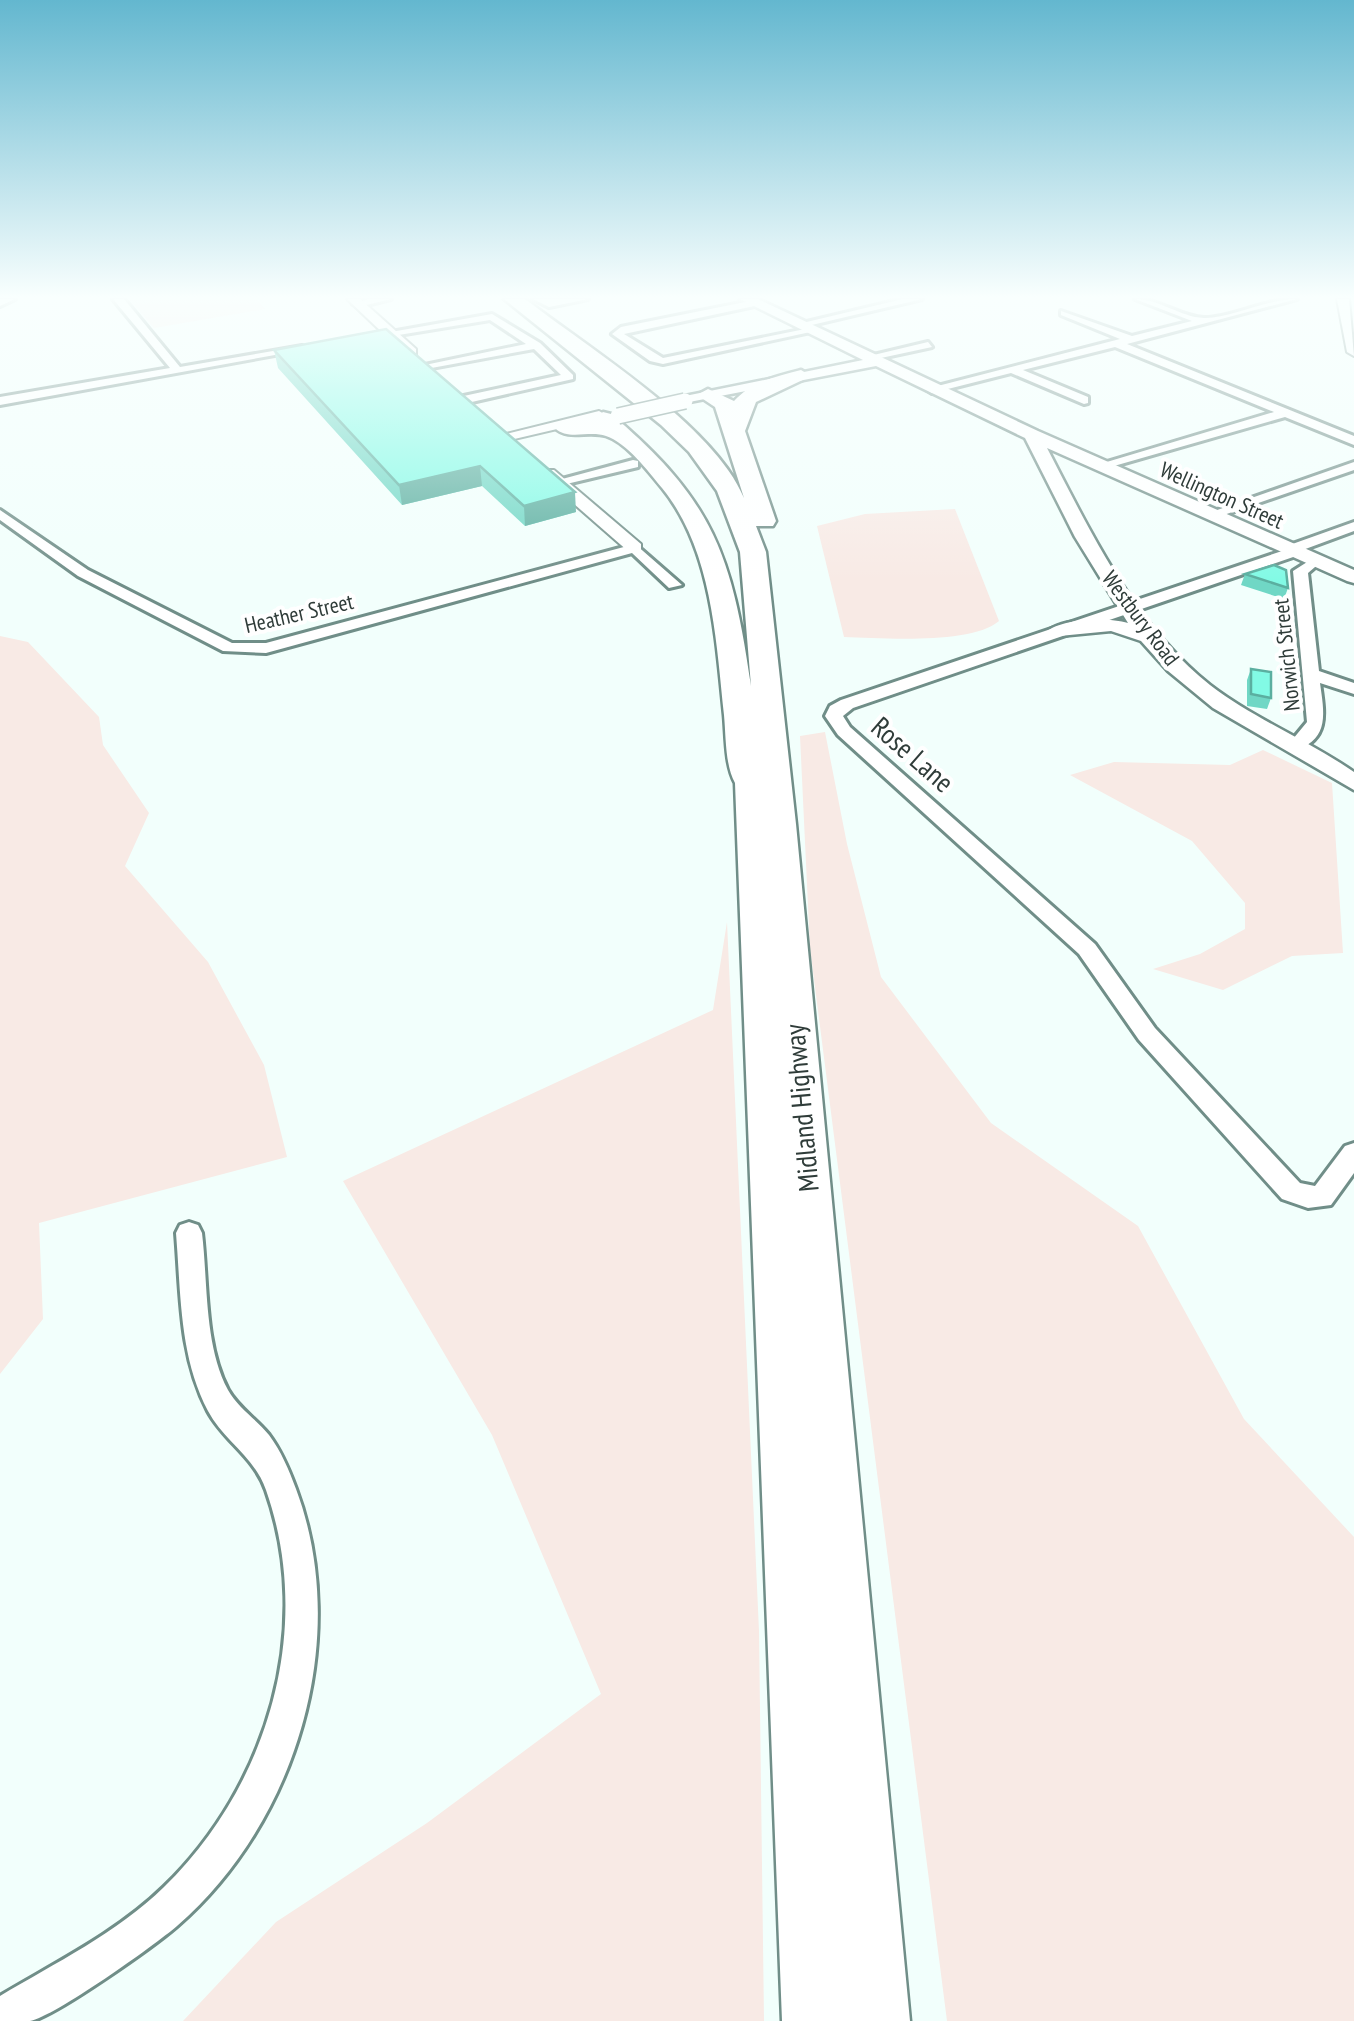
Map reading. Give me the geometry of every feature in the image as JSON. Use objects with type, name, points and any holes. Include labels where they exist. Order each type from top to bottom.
[{"type":"highway","name":"Midland Highway","points":[[620,393],[665,432],[696,468],[715,498],[731,541],[738,578],[818,2021]]},
{"type":"highway","name":"Midland Highway","points":[[633,393],[683,432],[708,458],[736,503],[748,534],[760,596],[874,2021]]},
{"type":"highway","points":[[735,429],[737,410],[755,393]]},
{"type":"highway","points":[[708,395],[723,401],[735,429],[755,487],[770,550],[782,720],[779,824]]},
{"type":"highway","points":[[566,428],[596,426],[614,417],[667,478],[705,540],[716,581],[748,778]]},
{"type":"main road","points":[[614,417],[706,393]]},
{"type":"main road","points":[[682,399],[715,393]]},
{"type":"main road","name":"Wellington Street","points":[[941,393],[1354,577]]},
{"type":"main road","name":"Westbury Road","points":[[1032,435],[1067,509],[1152,637],[1205,692],[1298,745],[1354,784]]},
{"type":"main road","points":[[1057,632],[1112,624],[1152,637]]},
{"type":"street","points":[[0,401],[44,393]]},
{"type":"street","points":[[457,393],[478,412]]},
{"type":"street","points":[[1068,393],[1084,400]]},
{"type":"street","points":[[1238,393],[1354,441]]},
{"type":"street","points":[[1105,467],[1285,413]]},
{"type":"street","points":[[519,447],[614,417]]},
{"type":"street","points":[[492,424],[674,584]]},
{"type":"street","points":[[519,447],[566,428]]},
{"type":"street","points":[[558,482],[632,464]]},
{"type":"street","points":[[1210,514],[1354,466]]},
{"type":"street","name":"Heather Street","points":[[0,514],[83,572],[229,648],[241,650],[266,648],[635,548]]},
{"type":"street","name":"Rose Lane","points":[[1354,526],[1131,609],[840,707],[834,716],[844,731],[1087,949],[1147,1034],[1291,1190],[1308,1197],[1322,1197],[1354,1153]]},
{"type":"street","name":"Norwich Street","points":[[1298,745],[1315,730],[1300,572],[1315,561]]},
{"type":"street","points":[[1311,674],[1354,688]]},
{"type":"street","points":[[0,2019],[114,1948],[174,1903],[220,1856],[276,1754],[294,1693],[302,1593],[297,1547],[274,1470],[219,1403],[208,1376],[189,1232]]},
{"type":"shaded area","points":[[955,509],[999,621],[986,629],[948,637],[844,637],[817,526],[865,514]]},
{"type":"shaded area","points":[[0,636],[28,642],[99,717],[103,745],[149,813],[125,866],[208,962],[264,1065],[287,1157],[39,1223],[43,1319],[0,1374]]},
{"type":"shaded area","points":[[825,732],[847,844],[881,977],[991,1123],[1138,1226],[1244,1419],[1354,1537],[1354,2021],[947,2021],[810,948],[800,736]]},
{"type":"shaded area","points":[[1263,750],[1332,783],[1343,953],[1292,956],[1223,990],[1153,969],[1200,954],[1245,929],[1245,903],[1192,841],[1070,775],[1114,762],[1230,765]]},
{"type":"shaded area","points":[[727,922],[759,1631],[764,2021],[183,2021],[276,1922],[427,1823],[601,1694],[492,1435],[343,1181],[713,1010]]},
{"type":"building","points":[[314,393],[461,393],[575,492],[524,506],[480,466],[399,485]]},
{"type":"building","points":[[1274,565],[1286,570],[1288,588],[1245,574]]},
{"type":"building","points":[[1251,669],[1271,672],[1271,698],[1251,694]]}]
